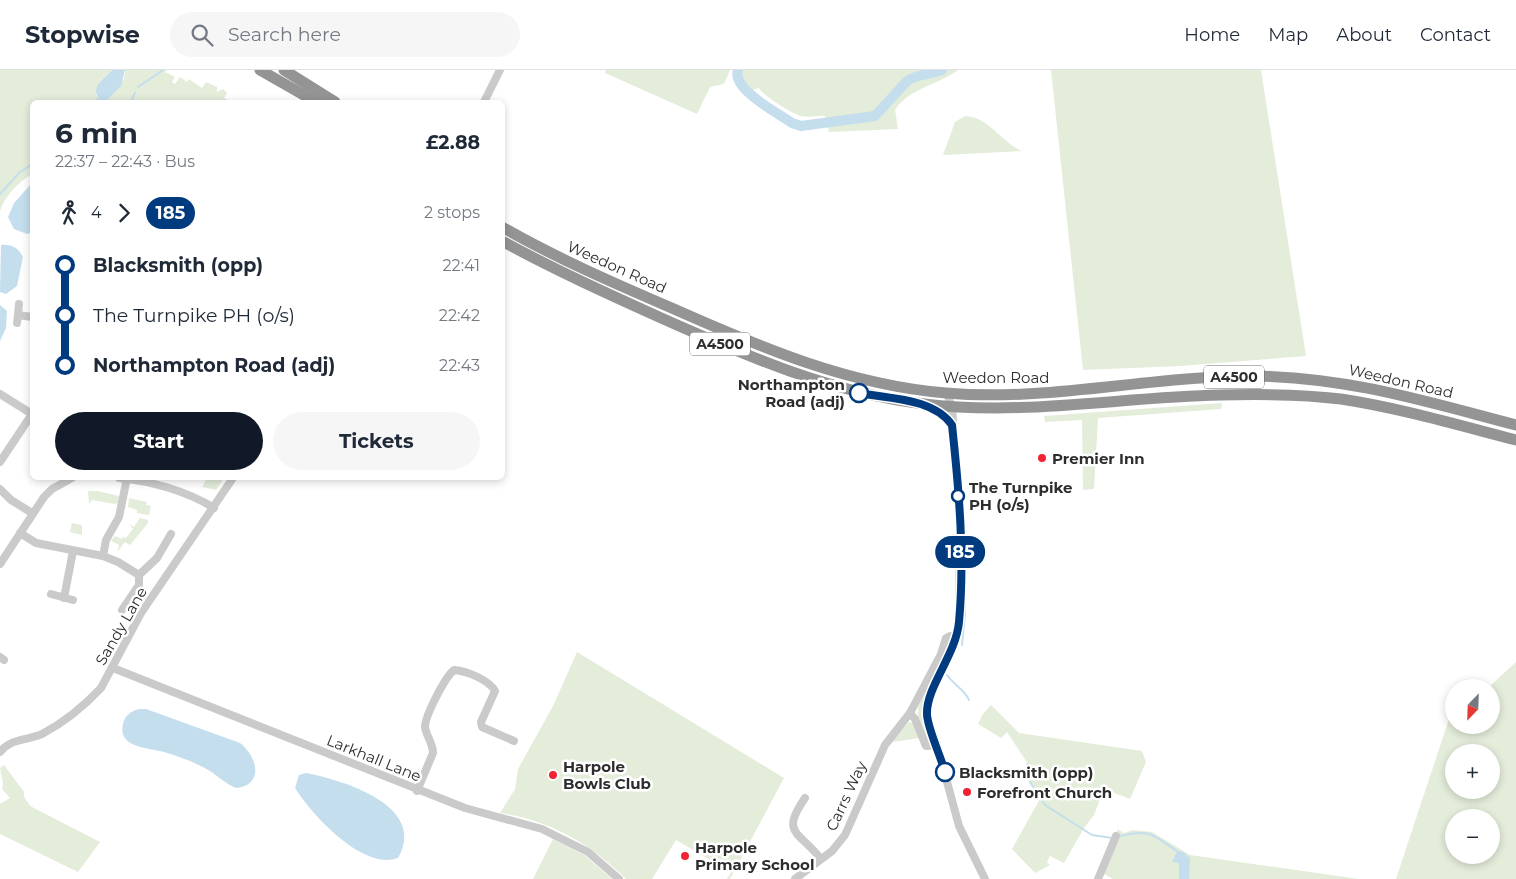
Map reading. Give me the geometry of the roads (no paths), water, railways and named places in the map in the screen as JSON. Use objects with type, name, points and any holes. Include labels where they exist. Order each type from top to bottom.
[{"type":"highway","points":[[260,70],[312,100]]},
{"type":"highway","points":[[284,70],[332,100]]},
{"type":"highway","name":"Weedon Road","points":[[505,229],[581,269],[796,361],[874,383],[947,394],[1006,395],[1209,378],[1290,377],[1325,380],[1391,391],[1516,425]]},
{"type":"highway","name":"Weedon Road","points":[[505,243],[575,279],[730,348],[842,388],[924,404],[968,408],[1059,406],[1217,395],[1299,396],[1339,399],[1380,406],[1516,440]]},
{"type":"street","points":[[485,100],[500,70]]},
{"type":"street","points":[[17,323],[19,304]]},
{"type":"street","points":[[18,314],[30,316]]},
{"type":"street","points":[[0,394],[30,413]]},
{"type":"street","points":[[947,394],[952,407],[953,422],[960,552],[960,603],[957,637],[927,706],[926,716],[937,745],[959,826],[985,879]]},
{"type":"street","points":[[924,404],[953,422]]},
{"type":"street","points":[[953,422],[968,408]]},
{"type":"street","points":[[0,462],[30,417]]},
{"type":"street","points":[[0,564],[32,513],[52,489],[68,480]]},
{"type":"street","points":[[103,556],[106,540],[119,517],[123,480]]},
{"type":"street","points":[[150,480],[193,496],[214,508]]},
{"type":"street","name":"Sandy Lane","points":[[0,752],[7,743],[42,734],[78,709],[101,688],[141,613],[233,480]]},
{"type":"street","points":[[0,489],[11,500],[32,513]]},
{"type":"street","points":[[20,533],[36,543],[103,556],[118,562],[139,575]]},
{"type":"street","points":[[122,610],[138,586],[139,575],[156,558],[171,534]]},
{"type":"street","points":[[64,598],[73,551]]},
{"type":"street","points":[[51,594],[73,600]]},
{"type":"street","name":"Carrs Way","points":[[795,879],[820,858],[832,851],[845,835],[885,745],[910,713],[941,654],[946,638],[950,636],[957,637]]},
{"type":"street","name":"Larkhall Lane","points":[[113,668],[465,808],[542,828],[588,852],[618,879]]},
{"type":"street","points":[[417,790],[433,753],[425,722],[446,679],[454,670],[481,680],[493,687],[495,691],[481,722],[482,727],[514,741]]},
{"type":"street","points":[[910,713],[915,719],[926,746],[937,745]]},
{"type":"street","points":[[805,798],[794,815],[793,826],[797,835],[820,858]]},
{"type":"street","points":[[1098,879],[1116,836]]},
{"type":"water","points":[[112,70],[125,70],[121,86],[107,100],[100,100],[96,91],[97,87]]},
{"type":"water","points":[[30,185],[30,233],[27,234],[14,229],[8,217],[14,203]]},
{"type":"water","points":[[1,245],[14,247],[23,257],[17,286],[6,294],[0,292]]},
{"type":"water","points":[[0,305],[7,311],[6,328],[0,341]]},
{"type":"water","points":[[139,709],[146,709],[240,743],[251,755],[254,762],[254,776],[251,782],[236,788],[194,763],[164,752],[136,746],[129,742],[122,732],[123,724],[129,714]]},
{"type":"water","points":[[306,773],[359,789],[392,810],[401,824],[404,840],[398,858],[384,860],[370,856],[355,849],[340,838],[313,812],[295,788],[299,775]]},
{"type":"water","points":[[1177,851],[1183,852],[1190,858],[1189,879],[1179,879],[1179,863],[1172,862]]},
{"type":"waterway","points":[[138,87],[163,70]]},
{"type":"waterway","points":[[738,70],[738,77],[748,92],[767,107],[792,123],[801,126],[875,116],[907,81],[942,70]]},
{"type":"waterway","points":[[132,100],[135,93]]},
{"type":"waterway","points":[[0,194],[19,173],[30,165]]},
{"type":"waterway","points":[[962,645],[965,614],[963,540]]},
{"type":"waterway","points":[[947,675],[965,693],[969,700]]},
{"type":"waterway","points":[[1027,764],[1030,782],[1045,805],[1092,835],[1112,838]]},
{"type":"waterway","points":[[1121,836],[1146,833],[1177,851]]},
{"type":"place","name":"Northampton Road (adj)","points":[[859,393]]},
{"type":"place","name":"Premier Inn","points":[[1042,458]]},
{"type":"place","name":"The Turnpike PH (o/s)","points":[[958,496]]},
{"type":"place","name":"Blacksmith (opp)","points":[[945,772]]},
{"type":"place","name":"Harpole Bowls Club","points":[[553,775]]},
{"type":"place","name":"Forefront Church","points":[[967,792]]},
{"type":"place","name":"Harpole Primary School","points":[[685,856]]}]
